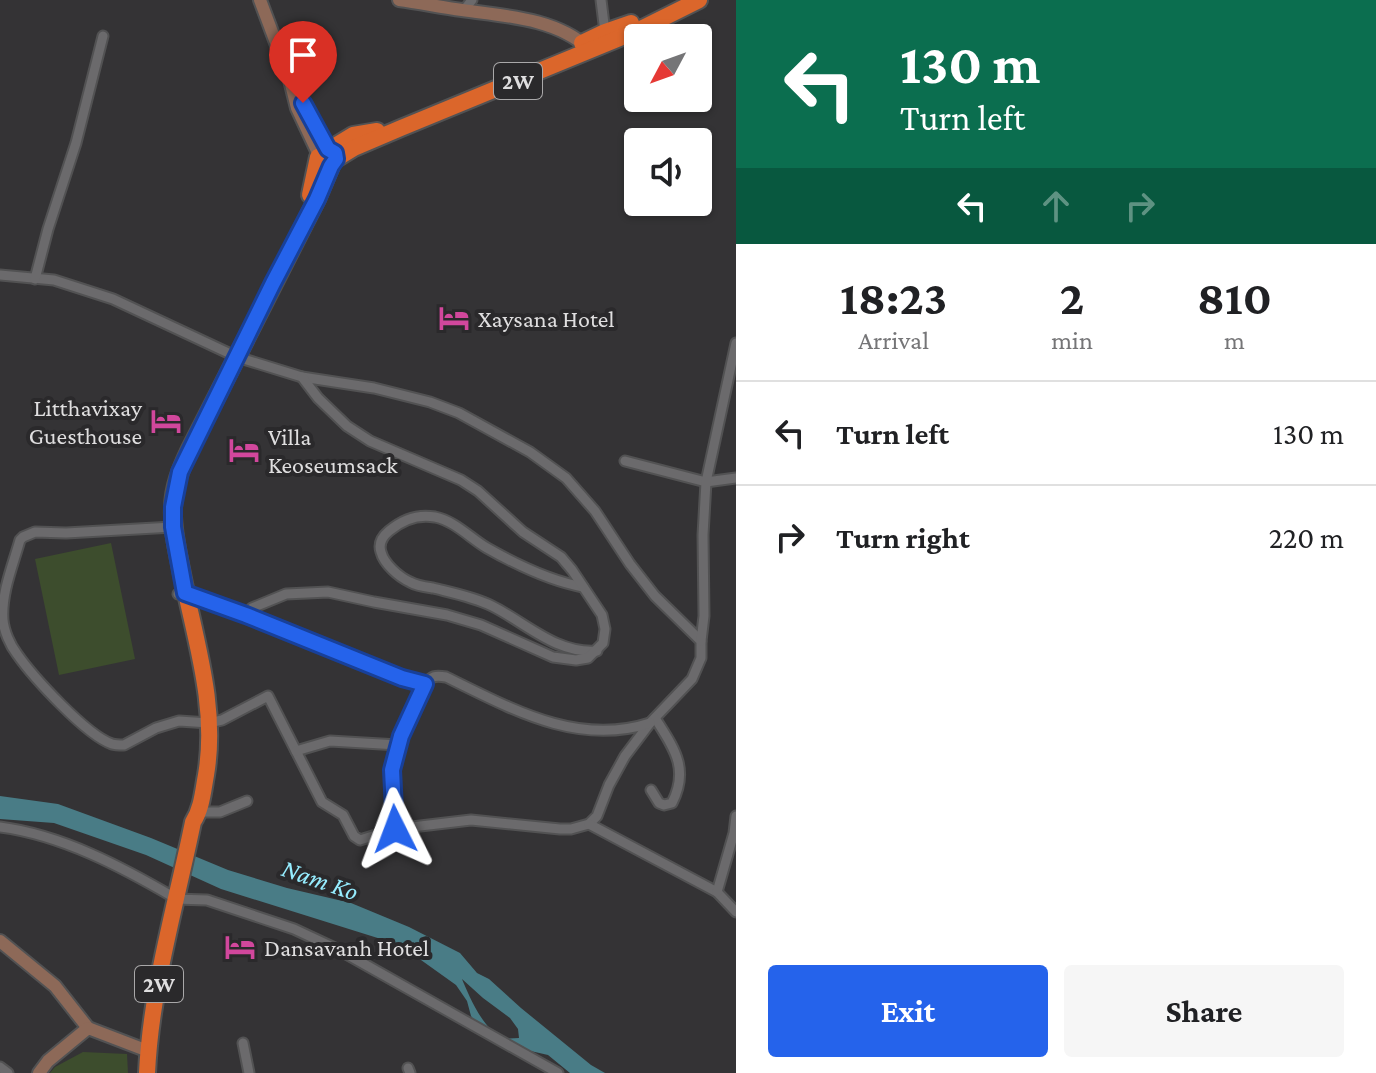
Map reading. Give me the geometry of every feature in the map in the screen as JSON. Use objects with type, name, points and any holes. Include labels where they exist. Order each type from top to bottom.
[{"type":"highway","name":"2W","points":[[608,37],[679,0]]},
{"type":"highway","name":"2W","points":[[147,1073],[154,1007],[194,822],[190,810],[205,723],[201,660],[182,594],[169,528],[173,507],[180,472],[233,355],[313,197],[327,156],[353,135],[375,132],[409,115],[699,0]]},
{"type":"street","points":[[260,0],[290,80],[297,108],[327,156]]},
{"type":"street","points":[[399,0],[468,5],[562,30],[587,46]]},
{"type":"street","points":[[601,0],[608,37]]},
{"type":"street","points":[[35,279],[76,143],[103,36]]},
{"type":"street","points":[[0,275],[54,280],[113,299],[233,355],[302,377],[374,388],[459,413],[530,452],[566,478],[595,511],[655,596],[701,641]]},
{"type":"street","points":[[169,528],[35,532],[20,540],[10,575],[3,620],[15,652],[42,685],[80,722],[109,743],[124,745],[156,728],[179,721],[205,723],[222,720],[268,696],[322,802],[343,815],[356,839],[395,829],[471,820],[560,829],[589,824],[597,816],[625,756],[692,679],[701,658],[706,482],[736,343]]},
{"type":"street","points":[[246,615],[252,608],[286,594],[328,592],[447,615],[481,625],[553,657],[588,658],[603,643],[605,629],[602,615],[561,557],[523,532],[478,491],[461,480],[370,441],[347,426],[329,410],[302,377]]},
{"type":"street","points":[[625,461],[706,482],[736,478]]},
{"type":"street","points":[[583,587],[563,584],[544,576],[434,517],[402,522],[380,542],[386,563],[411,583],[468,596],[493,606],[559,645],[573,650],[597,651]]},
{"type":"street","points":[[182,594],[246,615],[402,678],[425,684]]},
{"type":"street","points":[[395,829],[392,770],[398,745],[425,684],[435,675],[446,677],[519,712],[569,728],[601,731],[635,728],[653,721]]},
{"type":"street","points":[[651,790],[659,803],[672,803],[681,769],[671,744],[653,721]]},
{"type":"street","points":[[296,751],[330,741],[398,745]]},
{"type":"street","points":[[194,822],[247,801]]},
{"type":"street","points":[[717,892],[736,816]]},
{"type":"street","points":[[589,824],[717,892],[736,912]]},
{"type":"street","points":[[0,827],[51,839],[76,849],[176,898],[207,900],[294,929],[341,951],[558,1073]]},
{"type":"street","points":[[0,941],[55,986],[88,1028],[148,1051]]},
{"type":"street","points":[[39,1073],[48,1061],[88,1028]]},
{"type":"street","points":[[243,1043],[249,1073]]},
{"type":"street","points":[[0,1067],[8,1073]]},
{"type":"green space","points":[[111,543],[135,659],[59,675],[35,559]]},
{"type":"green space","points":[[83,1052],[127,1054],[128,1073],[50,1073]]},
{"type":"water","points":[[0,796],[58,804],[228,870],[351,903],[409,927],[460,953],[477,973],[489,979],[591,1065],[605,1073],[570,1073],[548,1055],[496,1043],[486,1037],[471,1016],[467,1001],[456,985],[400,945],[221,889],[146,855],[54,823],[0,819]],"holes":[[[462,979],[510,1018],[518,1029],[519,1038],[505,1038],[491,1029]]]},
{"type":"place","name":"Xaysana Hotel","points":[[454,318]]},
{"type":"place","name":"Litthavixay Guesthouse","points":[[166,421]]},
{"type":"place","name":"Villa Keoseumsack","points":[[244,450]]},
{"type":"place","name":"Dansavanh Hotel","points":[[240,947]]},
{"type":"route","points":[[303,103],[336,159],[190,449],[175,490],[173,527],[185,593],[402,678],[425,684],[401,736],[392,770],[395,829]]},
{"type":"water label","name":"Nam Ko","points":[[320,880]]}]
